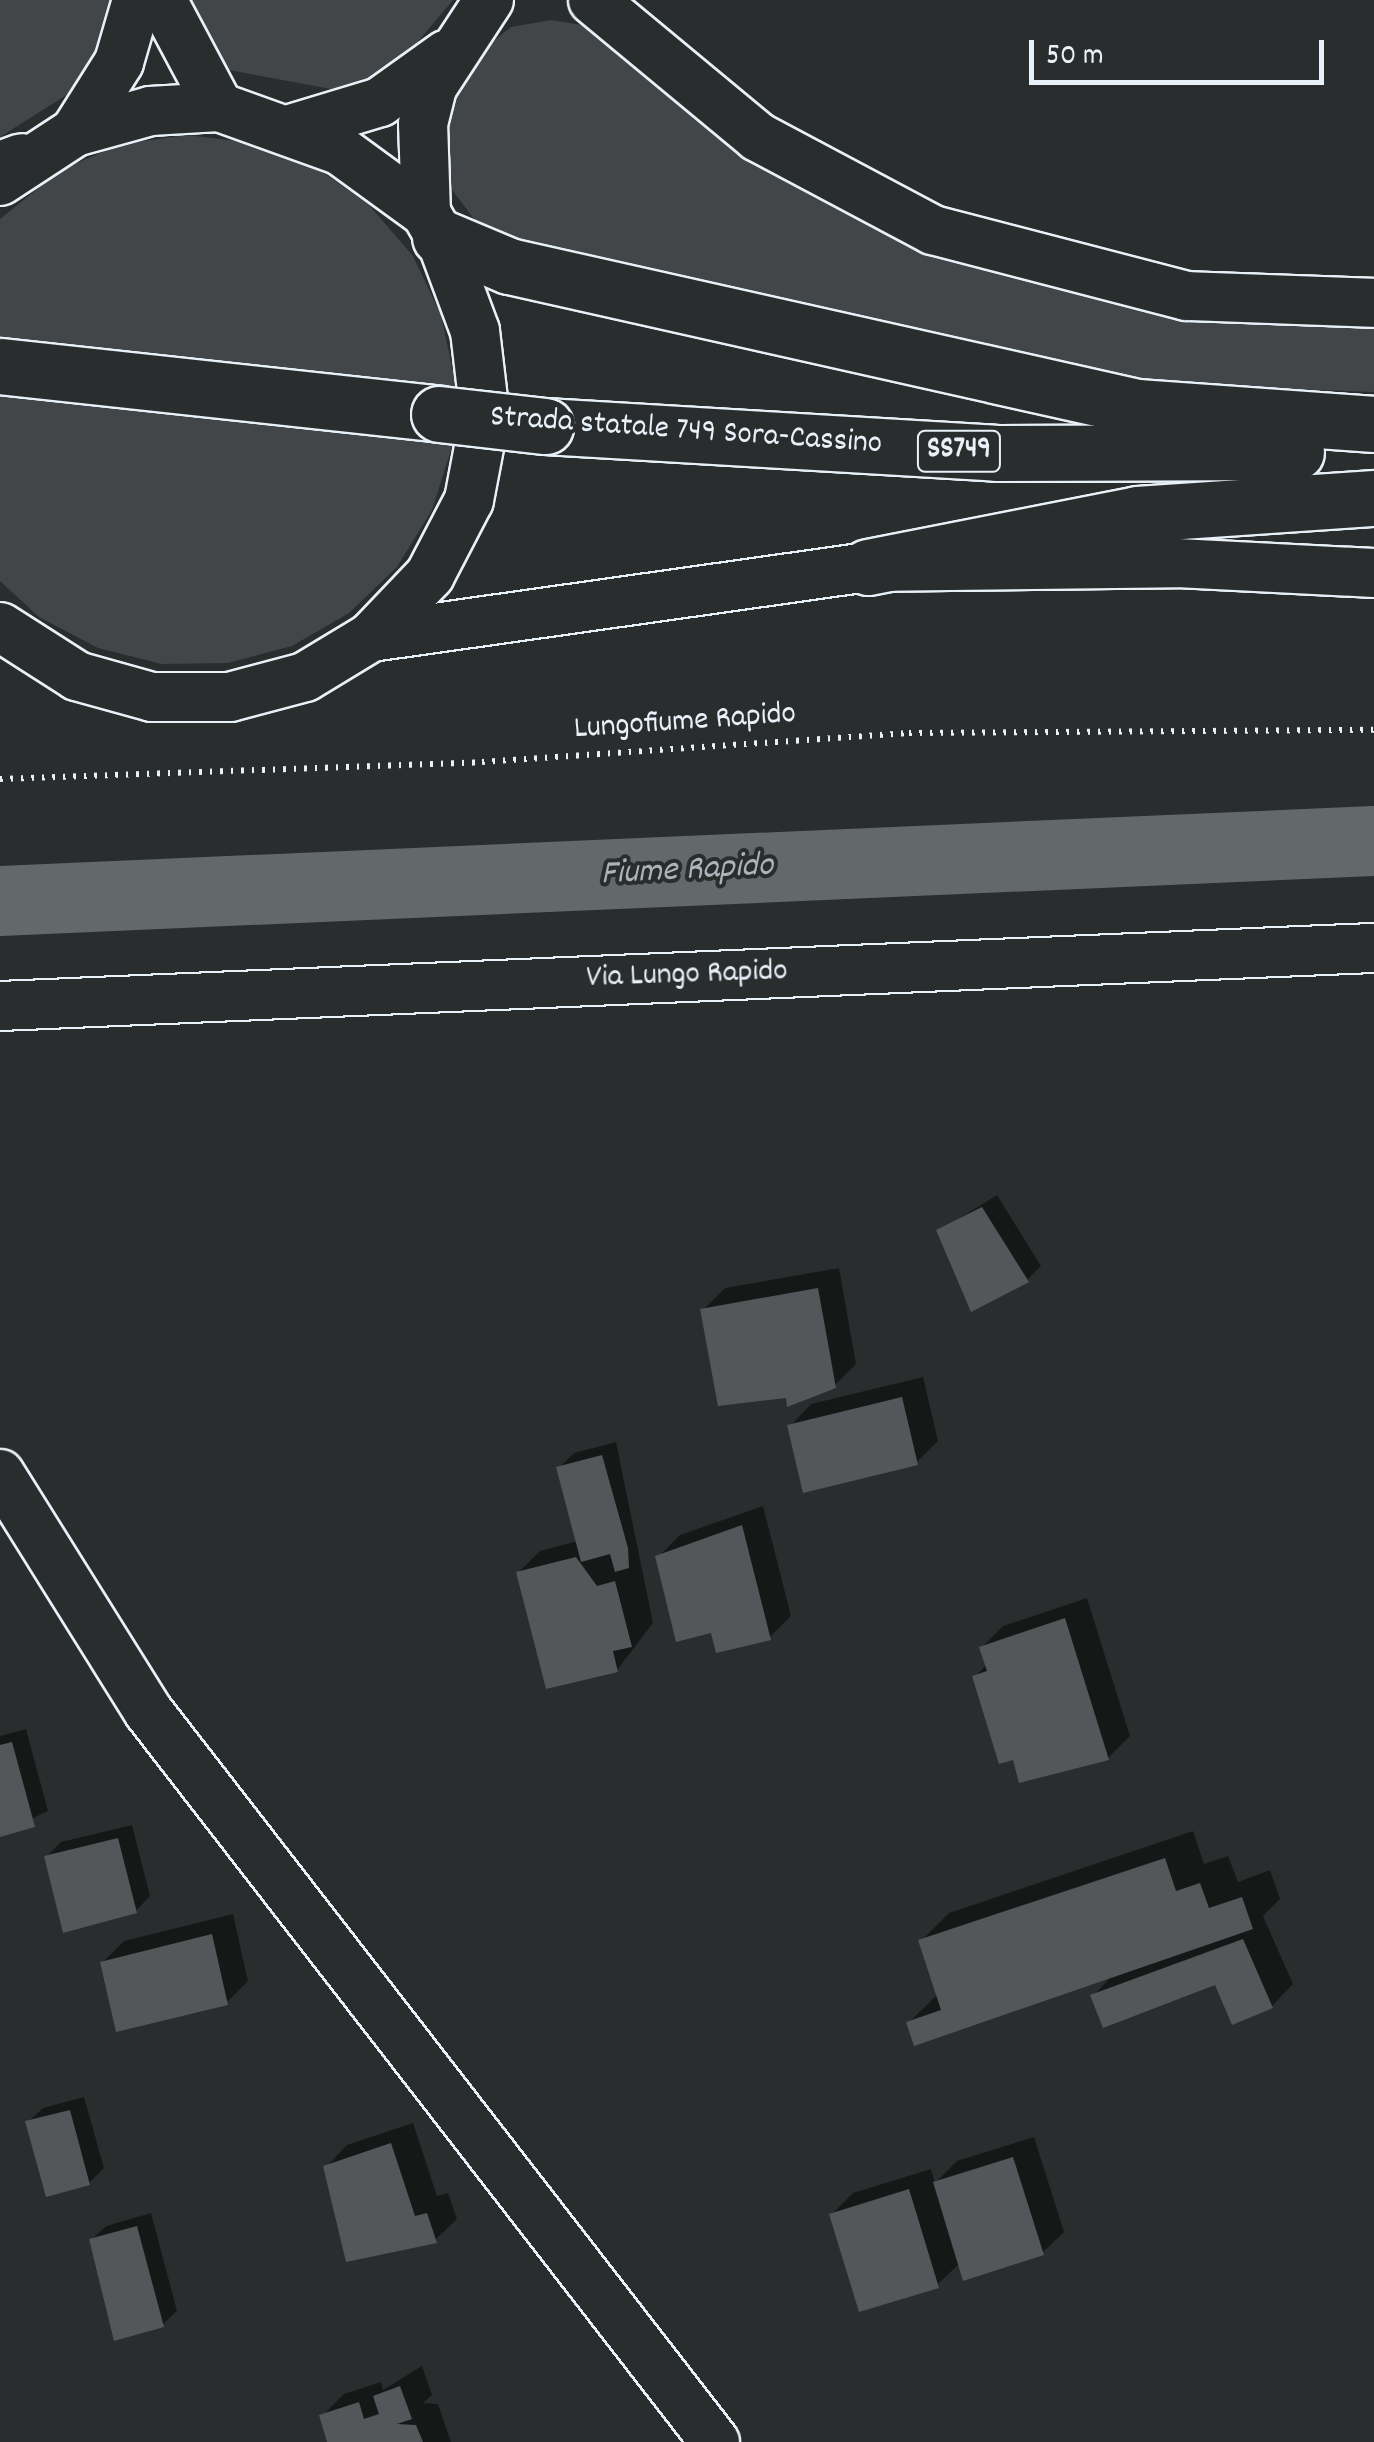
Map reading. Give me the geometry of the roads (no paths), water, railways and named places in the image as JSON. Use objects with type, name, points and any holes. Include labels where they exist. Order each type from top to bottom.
[{"type":"highway","points":[[433,225],[510,266],[1137,408],[1374,424]]},
{"type":"highway","name":"Strada statale 749 Sora-Cassino","points":[[0,366],[546,426],[997,453],[1374,452]]},
{"type":"highway","points":[[868,568],[1137,514],[1374,498]]},
{"type":"street","points":[[76,132],[119,62],[138,0]]},
{"type":"street","points":[[162,0],[219,108]]},
{"type":"street","points":[[294,128],[380,102],[446,54],[489,0]]},
{"type":"street","points":[[594,0],[758,137],[934,230],[1186,296],[1374,303]]},
{"type":"street","points":[[0,627],[77,676],[152,697],[230,697],[286,682],[371,638],[430,576],[469,500],[484,416],[476,331],[433,225],[424,124],[446,54]]},
{"type":"street","points":[[7,170],[76,132],[150,111],[219,108],[294,128],[433,225]]},
{"type":"street","points":[[371,638],[868,568],[1177,564],[1374,573]]},
{"type":"street","name":"Via Lungo Rapido","points":[[0,1006],[1374,948]]},
{"type":"street","points":[[0,1474],[148,1712],[714,2442]]},
{"type":"waterway","name":"Fiume Rapido","points":[[0,901],[1374,841]]}]
